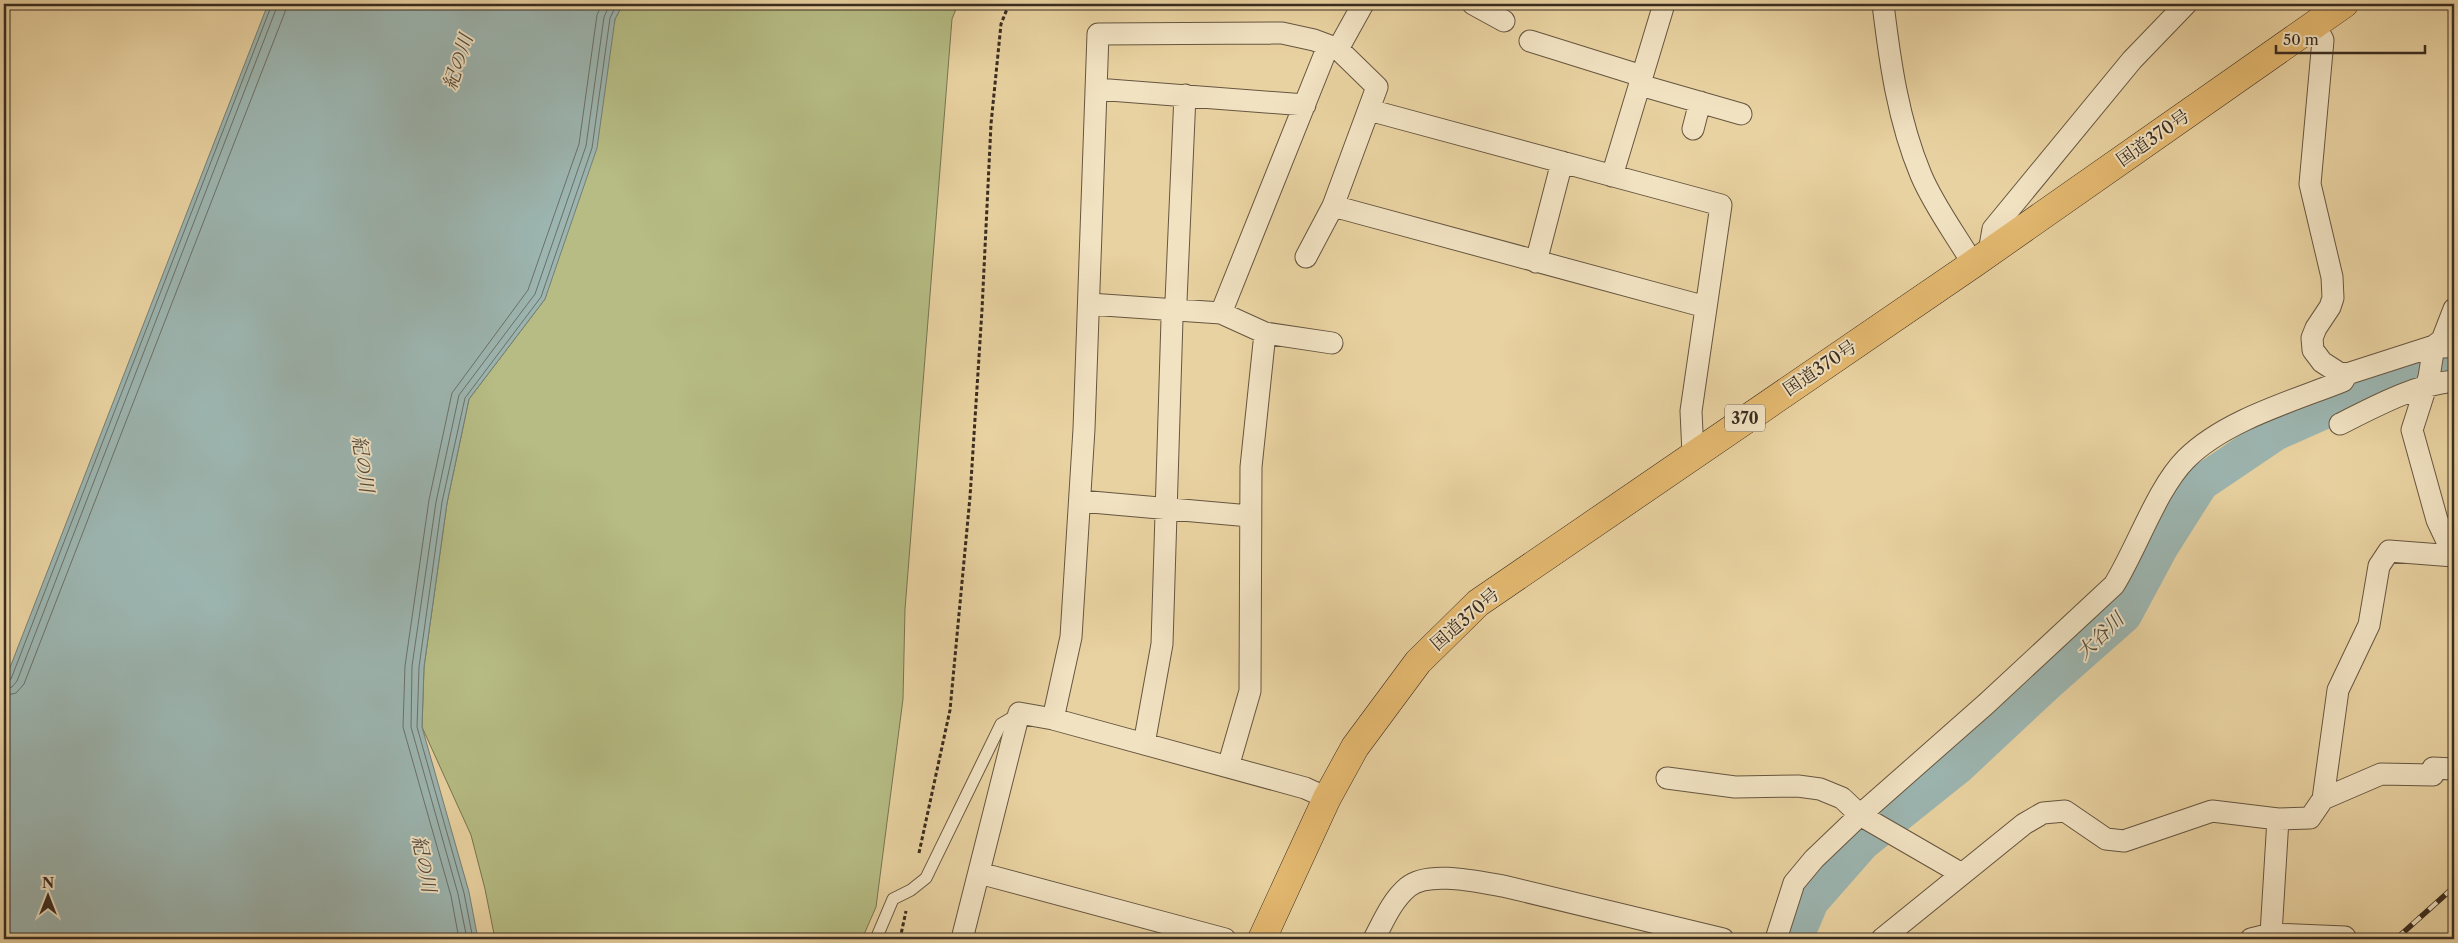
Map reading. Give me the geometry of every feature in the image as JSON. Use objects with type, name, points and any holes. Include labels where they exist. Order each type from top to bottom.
[{"type":"highway","name":"国道370号","points":[[1262,939],[1327,798],[1355,747],[1418,662],[1478,603],[1981,258],[2341,5]]},
{"type":"street","points":[[1221,313],[1304,105],[1333,48],[1363,4]]},
{"type":"street","points":[[1473,4],[1504,21]]},
{"type":"street","points":[[1612,176],[1664,4]]},
{"type":"street","points":[[1883,4],[1888,47],[1901,121],[1922,176],[1981,258]]},
{"type":"street","points":[[1981,258],[1993,229],[2132,60],[2186,4]]},
{"type":"street","points":[[2315,25],[2323,40],[2311,156],[2310,184],[2332,277],[2333,298],[2312,338],[2313,350],[2322,362],[2338,373],[2347,374],[2435,363]]},
{"type":"street","points":[[1053,719],[1071,637],[1080,501],[1098,34],[1282,33],[1314,40],[1333,48],[1377,87],[1333,206],[1306,257]]},
{"type":"street","points":[[1530,42],[1700,102],[1741,114]]},
{"type":"street","points":[[1096,88],[1304,105]]},
{"type":"street","points":[[1144,744],[1162,644],[1165,508],[1185,96]]},
{"type":"street","points":[[1692,129],[1700,102]]},
{"type":"street","points":[[1369,110],[1721,205],[1691,411],[1693,454]]},
{"type":"street","points":[[1536,262],[1562,162]]},
{"type":"street","points":[[1333,206],[1706,307]]},
{"type":"street","points":[[1088,304],[1221,313],[1265,333],[1332,344]]},
{"type":"street","points":[[1882,939],[2024,824],[2043,813],[2065,811],[2106,839],[2124,841],[2212,811],[2278,819],[2310,818],[2323,799],[2338,690],[2369,625],[2379,566],[2389,551],[2454,556],[2437,520],[2412,430],[2454,309]]},
{"type":"street","points":[[1228,767],[1250,691],[1251,467],[1265,333]]},
{"type":"street","points":[[2435,363],[2438,383],[2454,381]]},
{"type":"street","points":[[2340,424],[2397,396],[2435,363]]},
{"type":"street","points":[[1776,939],[1794,882],[1860,815],[1986,704],[2114,585],[2127,565],[2157,503],[2185,459],[2213,438],[2244,421],[2343,381],[2347,374]]},
{"type":"street","points":[[1080,501],[1250,516]]},
{"type":"street","points":[[962,939],[1019,713],[1053,719],[1305,788],[1327,798]]},
{"type":"street","points":[[2323,799],[2381,774],[2433,775],[2433,768],[2454,769]]},
{"type":"street","points":[[1667,778],[1735,787],[1798,786],[1820,789],[1842,798],[1860,815],[1962,874]]},
{"type":"street","points":[[2278,819],[2261,937],[2345,937]]},
{"type":"street","points":[[979,873],[1225,939]]},
{"type":"street","points":[[1374,939],[1389,910],[1408,886],[1426,880],[1445,879],[1472,880],[1503,886],[1723,939]]},
{"type":"lane","points":[[876,939],[893,899],[911,890],[926,878],[1001,724],[1019,713]]},
{"type":"path","points":[[919,856],[950,710],[970,498],[991,124],[1001,24],[1009,4]]},
{"type":"path","points":[[900,939],[911,890]]},
{"type":"green space","points":[[623,4],[958,4],[952,19],[905,609],[903,699],[876,907],[862,939],[495,939],[471,835],[422,727],[424,667],[447,503],[469,399],[545,299],[615,19]]},
{"type":"water","name":"紀の川","points":[[268,4],[623,4],[615,19],[597,148],[545,299],[469,399],[447,503],[424,667],[422,727],[469,892],[478,939],[4,939],[4,683]]},
{"type":"waterway","name":"大谷川","points":[[1795,939],[1811,901],[1862,843],[1957,767],[2047,683],[2124,615],[2161,546],[2201,483],[2275,433],[2347,401],[2454,368]]},
{"type":"railway","points":[[2396,939],[2454,887]]}]
